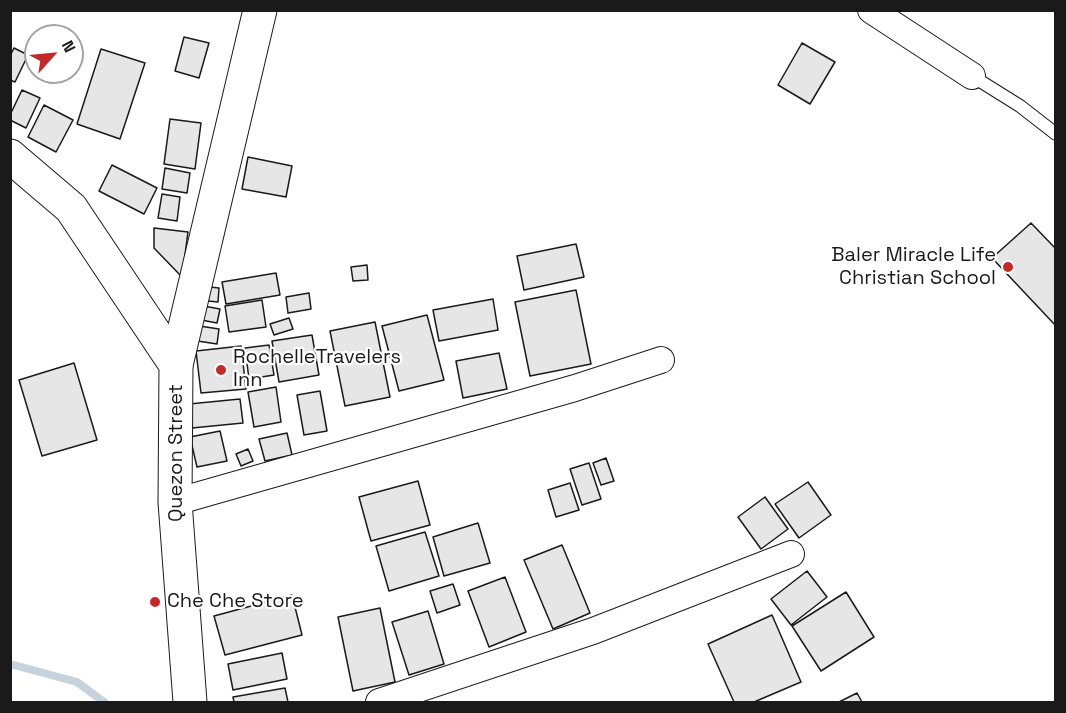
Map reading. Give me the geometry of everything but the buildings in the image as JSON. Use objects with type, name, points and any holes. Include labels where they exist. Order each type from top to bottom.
[{"type":"main road","points":[[176,365],[260,10]]},
{"type":"main road","name":"Quezon Street","points":[[10,156],[71,208],[176,365],[175,502],[190,702]]},
{"type":"street","points":[[871,10],[972,76]]},
{"type":"street","points":[[175,502],[575,388],[661,360]]},
{"type":"street","points":[[379,702],[593,631],[791,554]]},
{"type":"lane","points":[[972,76],[1020,106],[1056,134]]},
{"type":"waterway","points":[[10,664],[77,682],[104,702]]},
{"type":"place","name":"Baler Miracle Life Christian School","points":[[1008,267]]},
{"type":"place","name":"RochelleTravelers Inn","points":[[221,370]]},
{"type":"place","name":"Che Che Store","points":[[155,602]]}]
